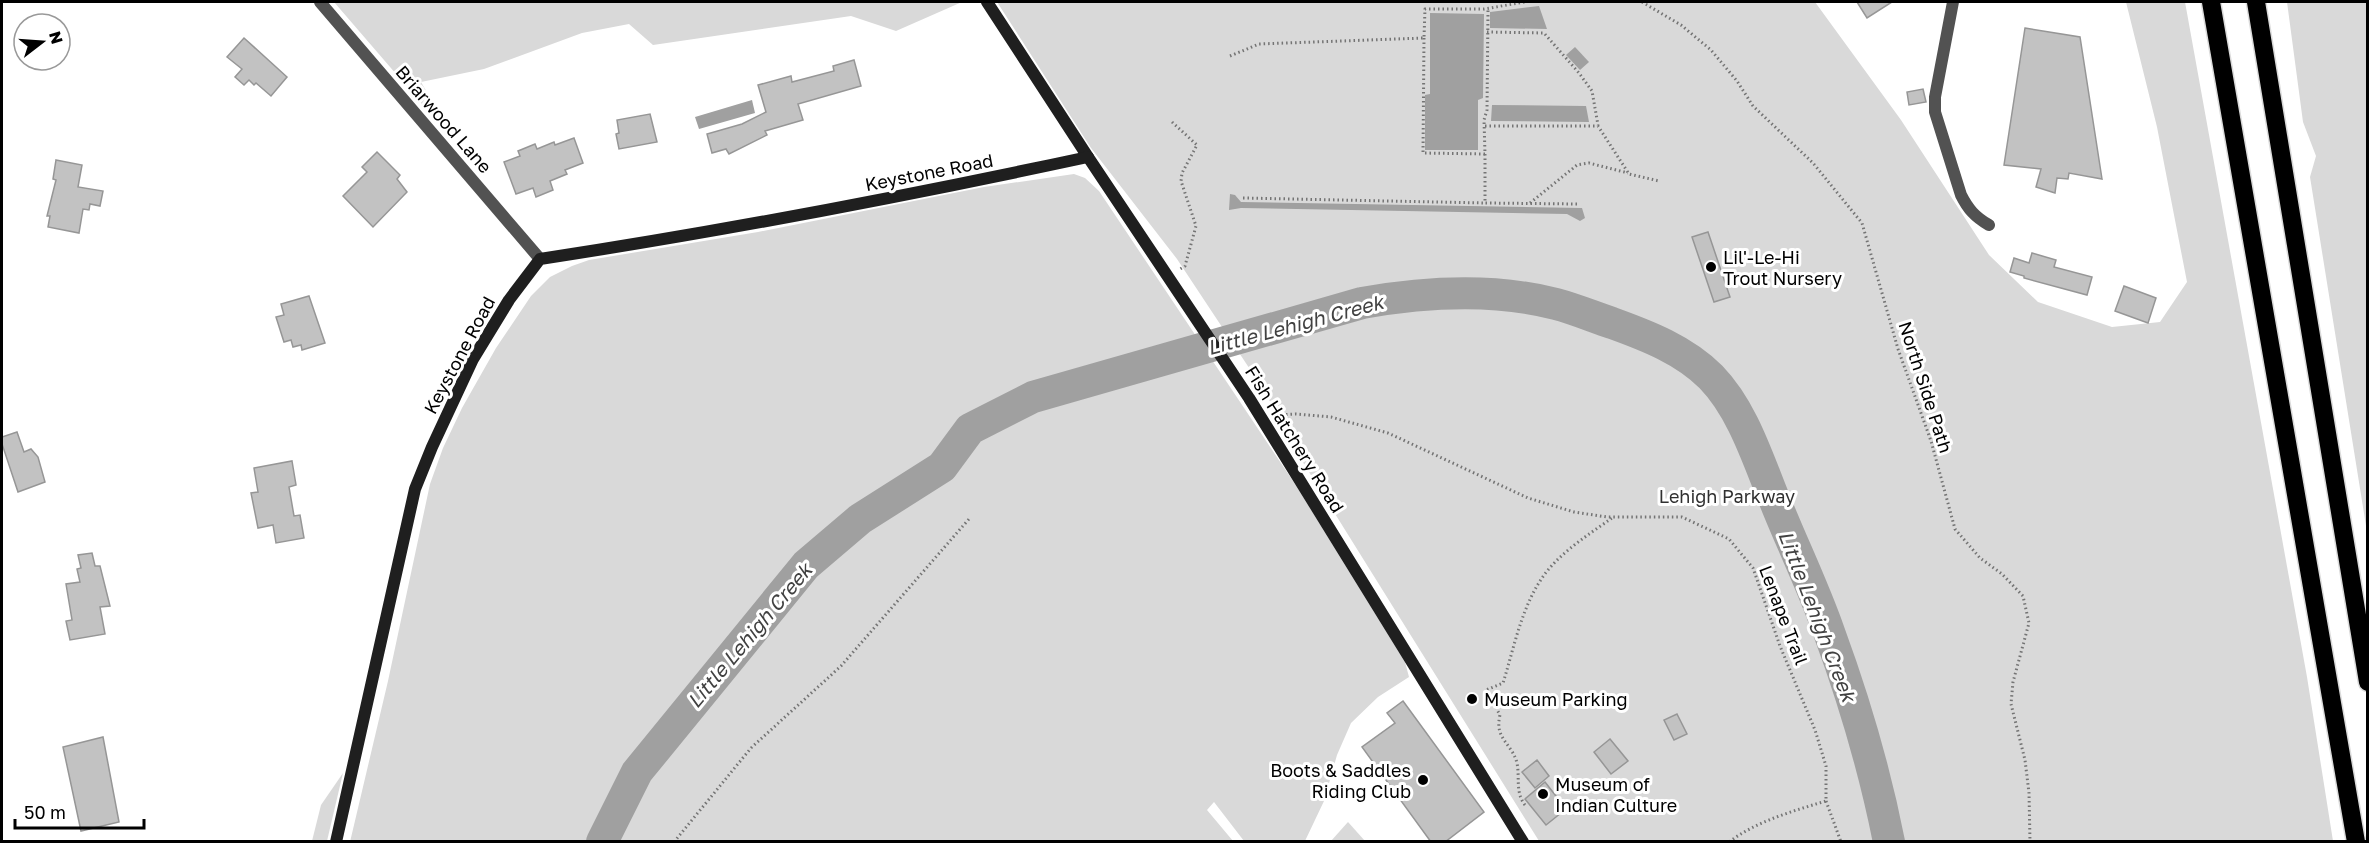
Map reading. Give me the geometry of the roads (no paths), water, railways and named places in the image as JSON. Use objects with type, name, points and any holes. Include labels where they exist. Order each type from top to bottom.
[{"type":"highway","points":[[2211,2],[2356,842]]},
{"type":"highway","points":[[2256,2],[2367,682]]},
{"type":"street","name":"Briarwood Lane","points":[[320,2],[540,259]]},
{"type":"street","name":"Fish Hatchery Road","points":[[987,2],[1249,398],[1523,842]]},
{"type":"street","points":[[1953,2],[1935,98],[1935,112],[1966,206],[1976,218],[1989,225]]},
{"type":"street","name":"Keystone Road","points":[[336,842],[415,489],[473,359],[508,300],[540,259],[684,237],[906,196],[1088,157]]},
{"type":"waterway","name":"Little Lehigh Creek","points":[[602,842],[637,772],[806,565],[860,519],[942,467],[970,429],[1033,397],[1362,303],[1410,296],[1459,293],[1532,299],[1563,306],[1625,328],[1677,351],[1700,367],[1723,391],[1750,438],[1823,616],[1863,736],[1889,842]]},
{"type":"place","name":"Lil'-Le-Hi Trout Nursery","points":[[1711,267]]},
{"type":"place","name":"Museum Parking","points":[[1472,699]]},
{"type":"place","name":"Boots & Saddles Riding Club","points":[[1423,780]]},
{"type":"place","name":"Museum of Indian Culture","points":[[1543,794]]},
{"type":"park label","name":"Lehigh Parkway","points":[[1727,496]]}]
